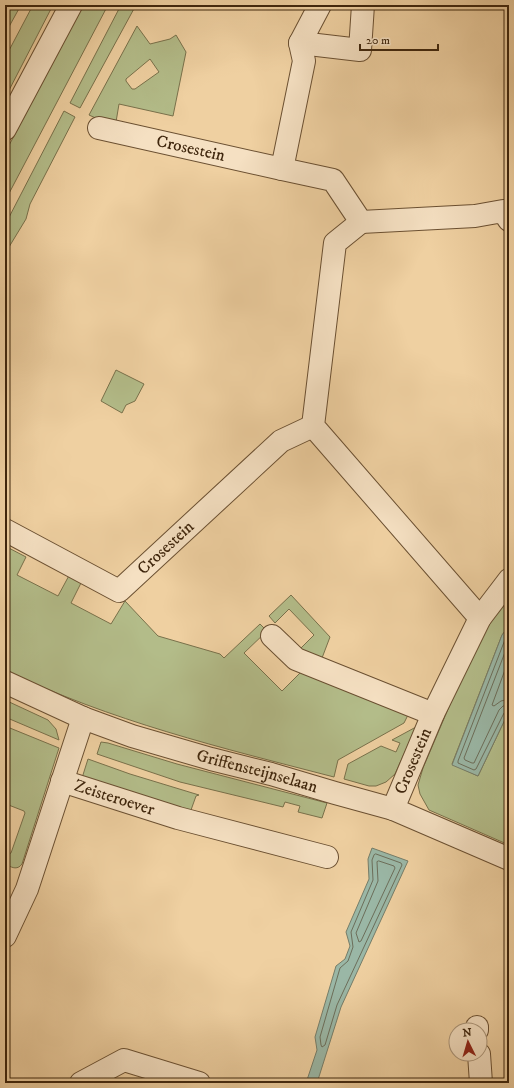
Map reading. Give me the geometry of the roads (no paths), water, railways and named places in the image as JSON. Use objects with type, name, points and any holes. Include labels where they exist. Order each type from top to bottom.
[{"type":"street","points":[[5,129],[71,5]]},
{"type":"street","points":[[282,169],[304,61],[300,43],[320,5]]},
{"type":"street","points":[[300,43],[360,50],[363,5]]},
{"type":"street","name":"Crosestein","points":[[99,128],[333,180],[361,222]]},
{"type":"street","points":[[480,618],[313,426],[335,243],[361,222],[475,216],[507,212]]},
{"type":"street","name":"Crosestein","points":[[5,530],[119,591],[281,441],[313,426]]},
{"type":"street","name":"Crosestein","points":[[393,808],[433,714],[480,618],[509,580]]},
{"type":"street","name":"Crosestein","points":[[272,636],[296,659],[433,714]]},
{"type":"street","name":"Griffensteijnselaan","points":[[5,682],[83,718],[132,736],[211,760],[272,774],[335,793],[393,808],[509,859]]},
{"type":"street","points":[[62,781],[83,718]]},
{"type":"street","name":"Zeisteroever","points":[[5,936],[27,889],[62,781],[178,818],[327,858]]},
{"type":"street","points":[[81,1083],[124,1060],[199,1083]]},
{"type":"street","points":[[480,1062],[481,1083]]},
{"type":"water","points":[[509,626],[509,711],[478,776],[452,765],[502,635]]},
{"type":"water","points":[[372,848],[408,861],[341,1007],[317,1083],[306,1083],[317,1050],[315,1037],[336,966],[345,959],[350,946],[346,932],[369,879],[368,859]]}]
